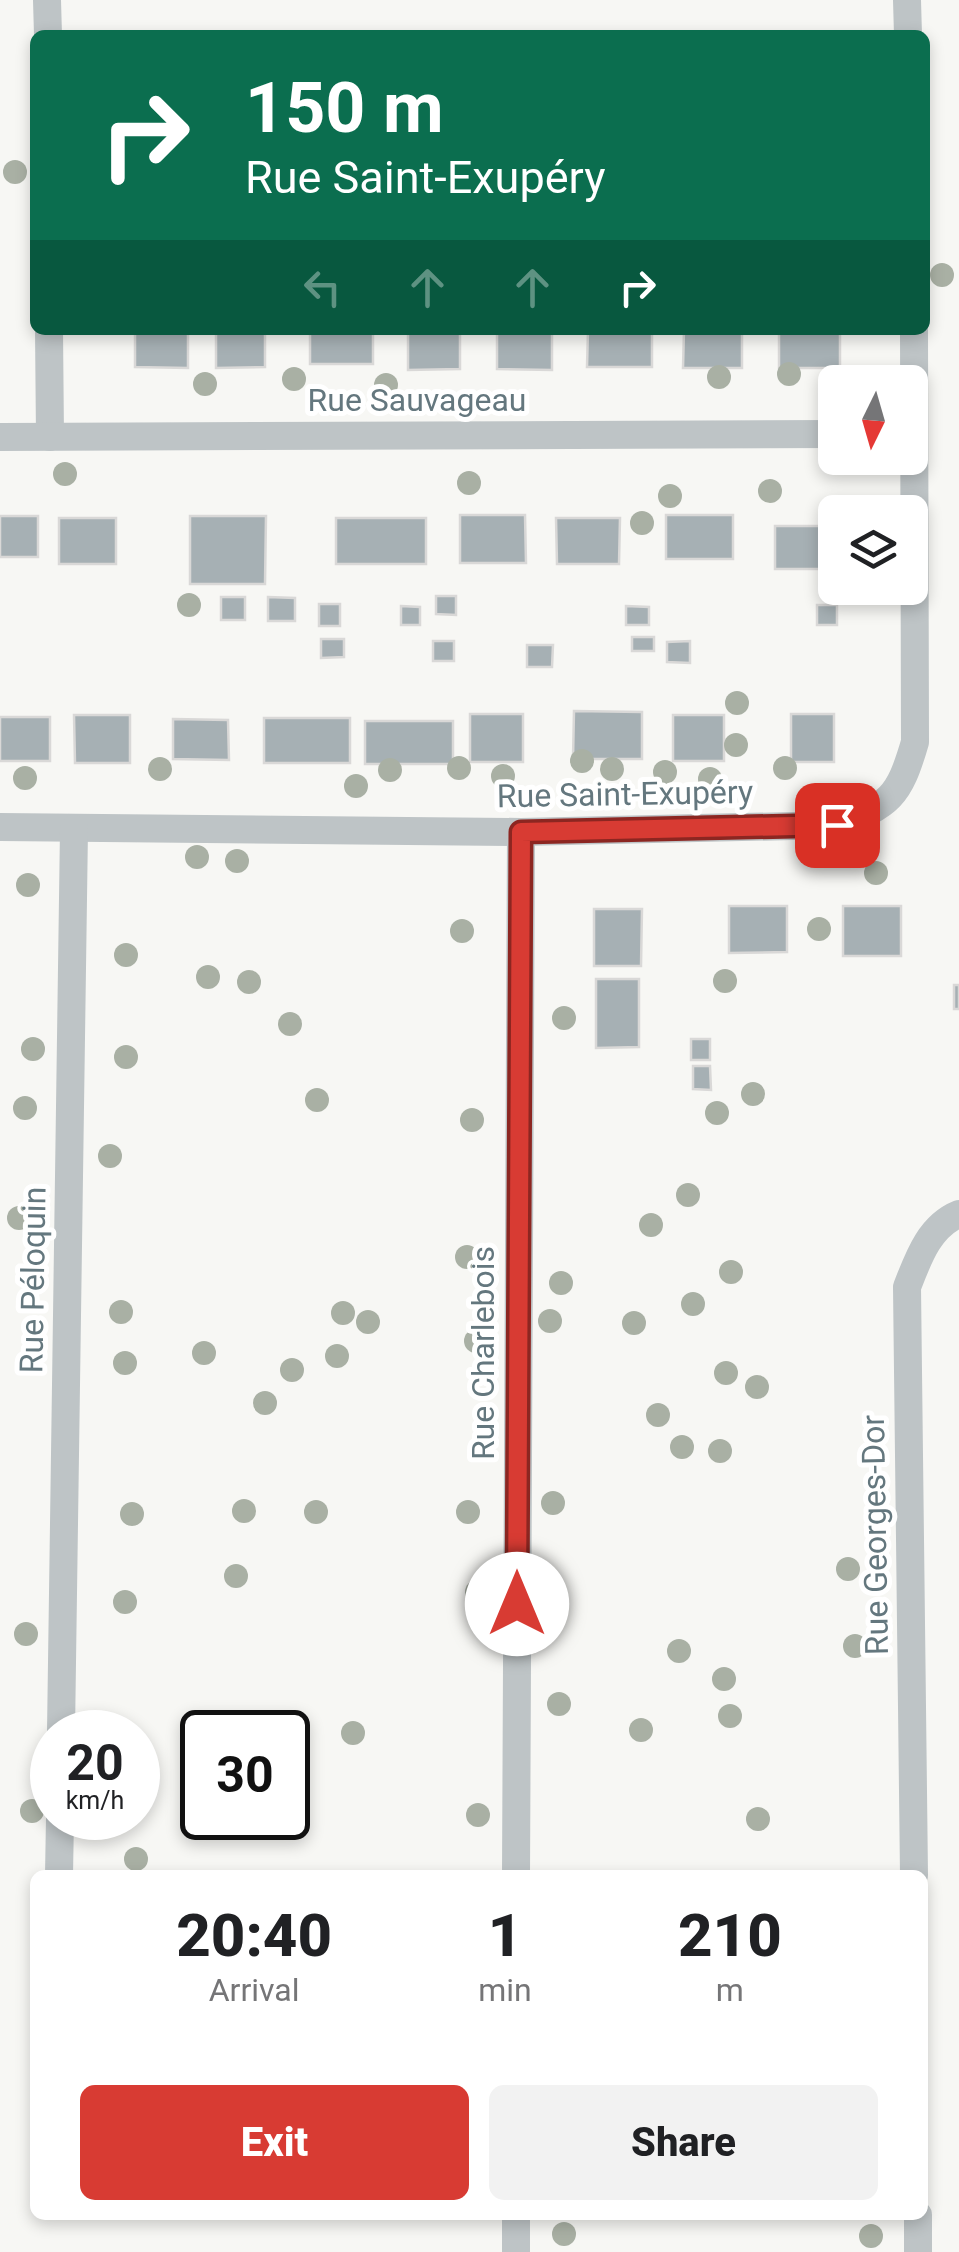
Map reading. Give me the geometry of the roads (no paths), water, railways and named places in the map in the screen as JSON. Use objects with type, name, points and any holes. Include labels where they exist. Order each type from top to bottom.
[{"type":"street","points":[[47,0],[48,30]]},
{"type":"street","points":[[907,0],[908,30]]},
{"type":"street","points":[[49,335],[50,437]]},
{"type":"street","name":"Rue Saint-Exupéry","points":[[914,335],[914,365]]},
{"type":"street","name":"Rue Sauvageau","points":[[0,437],[818,434]]},
{"type":"street","name":"Rue Saint-Exupéry","points":[[0,827],[521,832],[837,825],[878,810],[904,780],[915,742],[913,475]]},
{"type":"street","name":"Rue Péloquin","points":[[61,1710],[74,829]]},
{"type":"street","name":"Rue Charlebois","points":[[516,1870],[521,832]]},
{"type":"street","name":"Rue Georges-Dor","points":[[914,1870],[907,1288],[921,1252],[945,1220],[959,1214]]},
{"type":"street","points":[[59,1870],[60,1840]]},
{"type":"street","points":[[516,2220],[516,2252]]},
{"type":"street","points":[[918,2220],[918,2252]]}]
